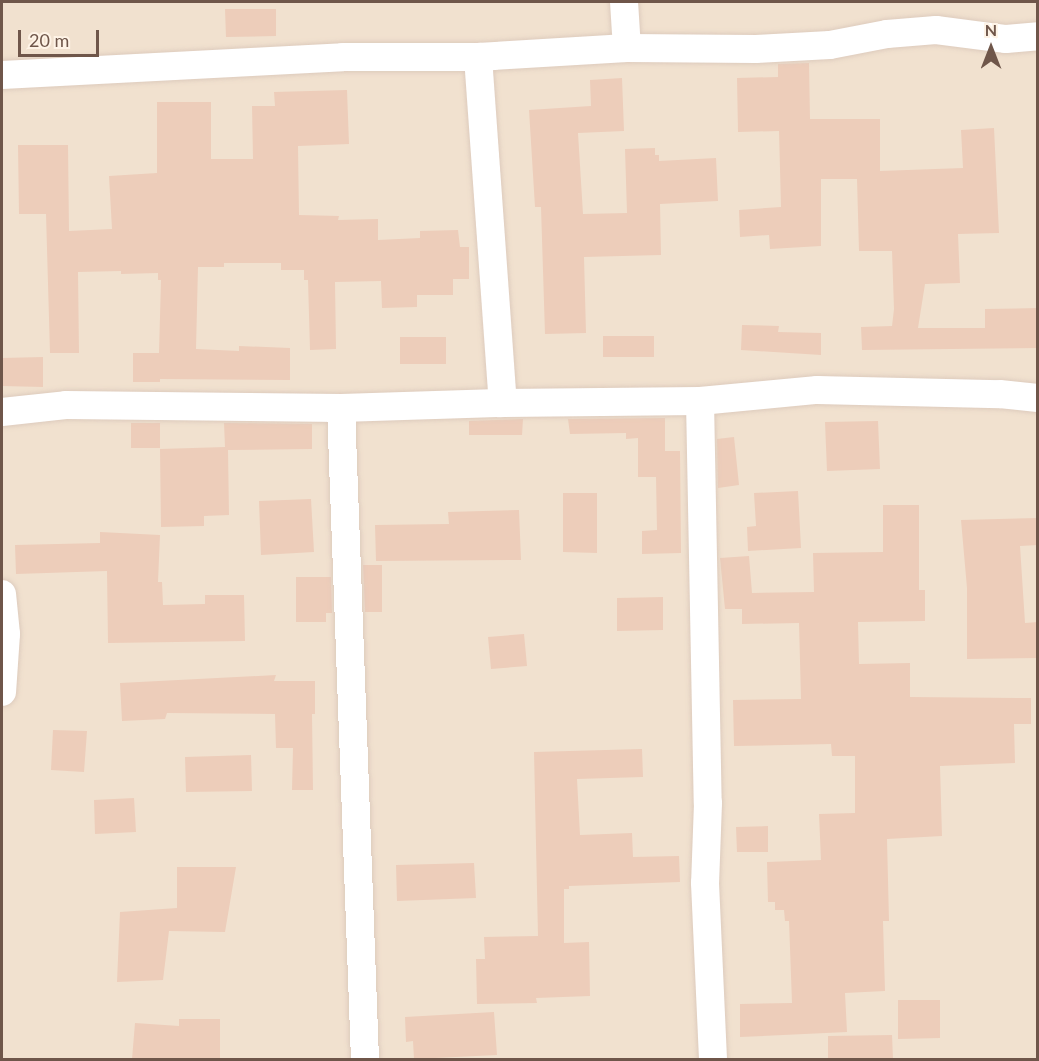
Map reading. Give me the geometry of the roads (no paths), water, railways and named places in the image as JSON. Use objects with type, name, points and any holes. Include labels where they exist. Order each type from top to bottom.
[{"type":"street","points":[[624,2],[627,48]]},
{"type":"street","points":[[2,75],[343,57],[478,57],[627,48],[756,49],[830,45],[887,34],[936,30],[1006,39],[1038,36]]},
{"type":"street","points":[[478,57],[503,403]]},
{"type":"street","points":[[2,412],[66,405],[341,408],[503,403],[700,401],[816,390],[1000,394],[1038,398]]},
{"type":"street","points":[[700,401],[708,803],[705,883],[713,1059]]},
{"type":"street","points":[[341,408],[365,1059]]},
{"type":"street","points":[[2,594],[6,634],[2,682]]}]
